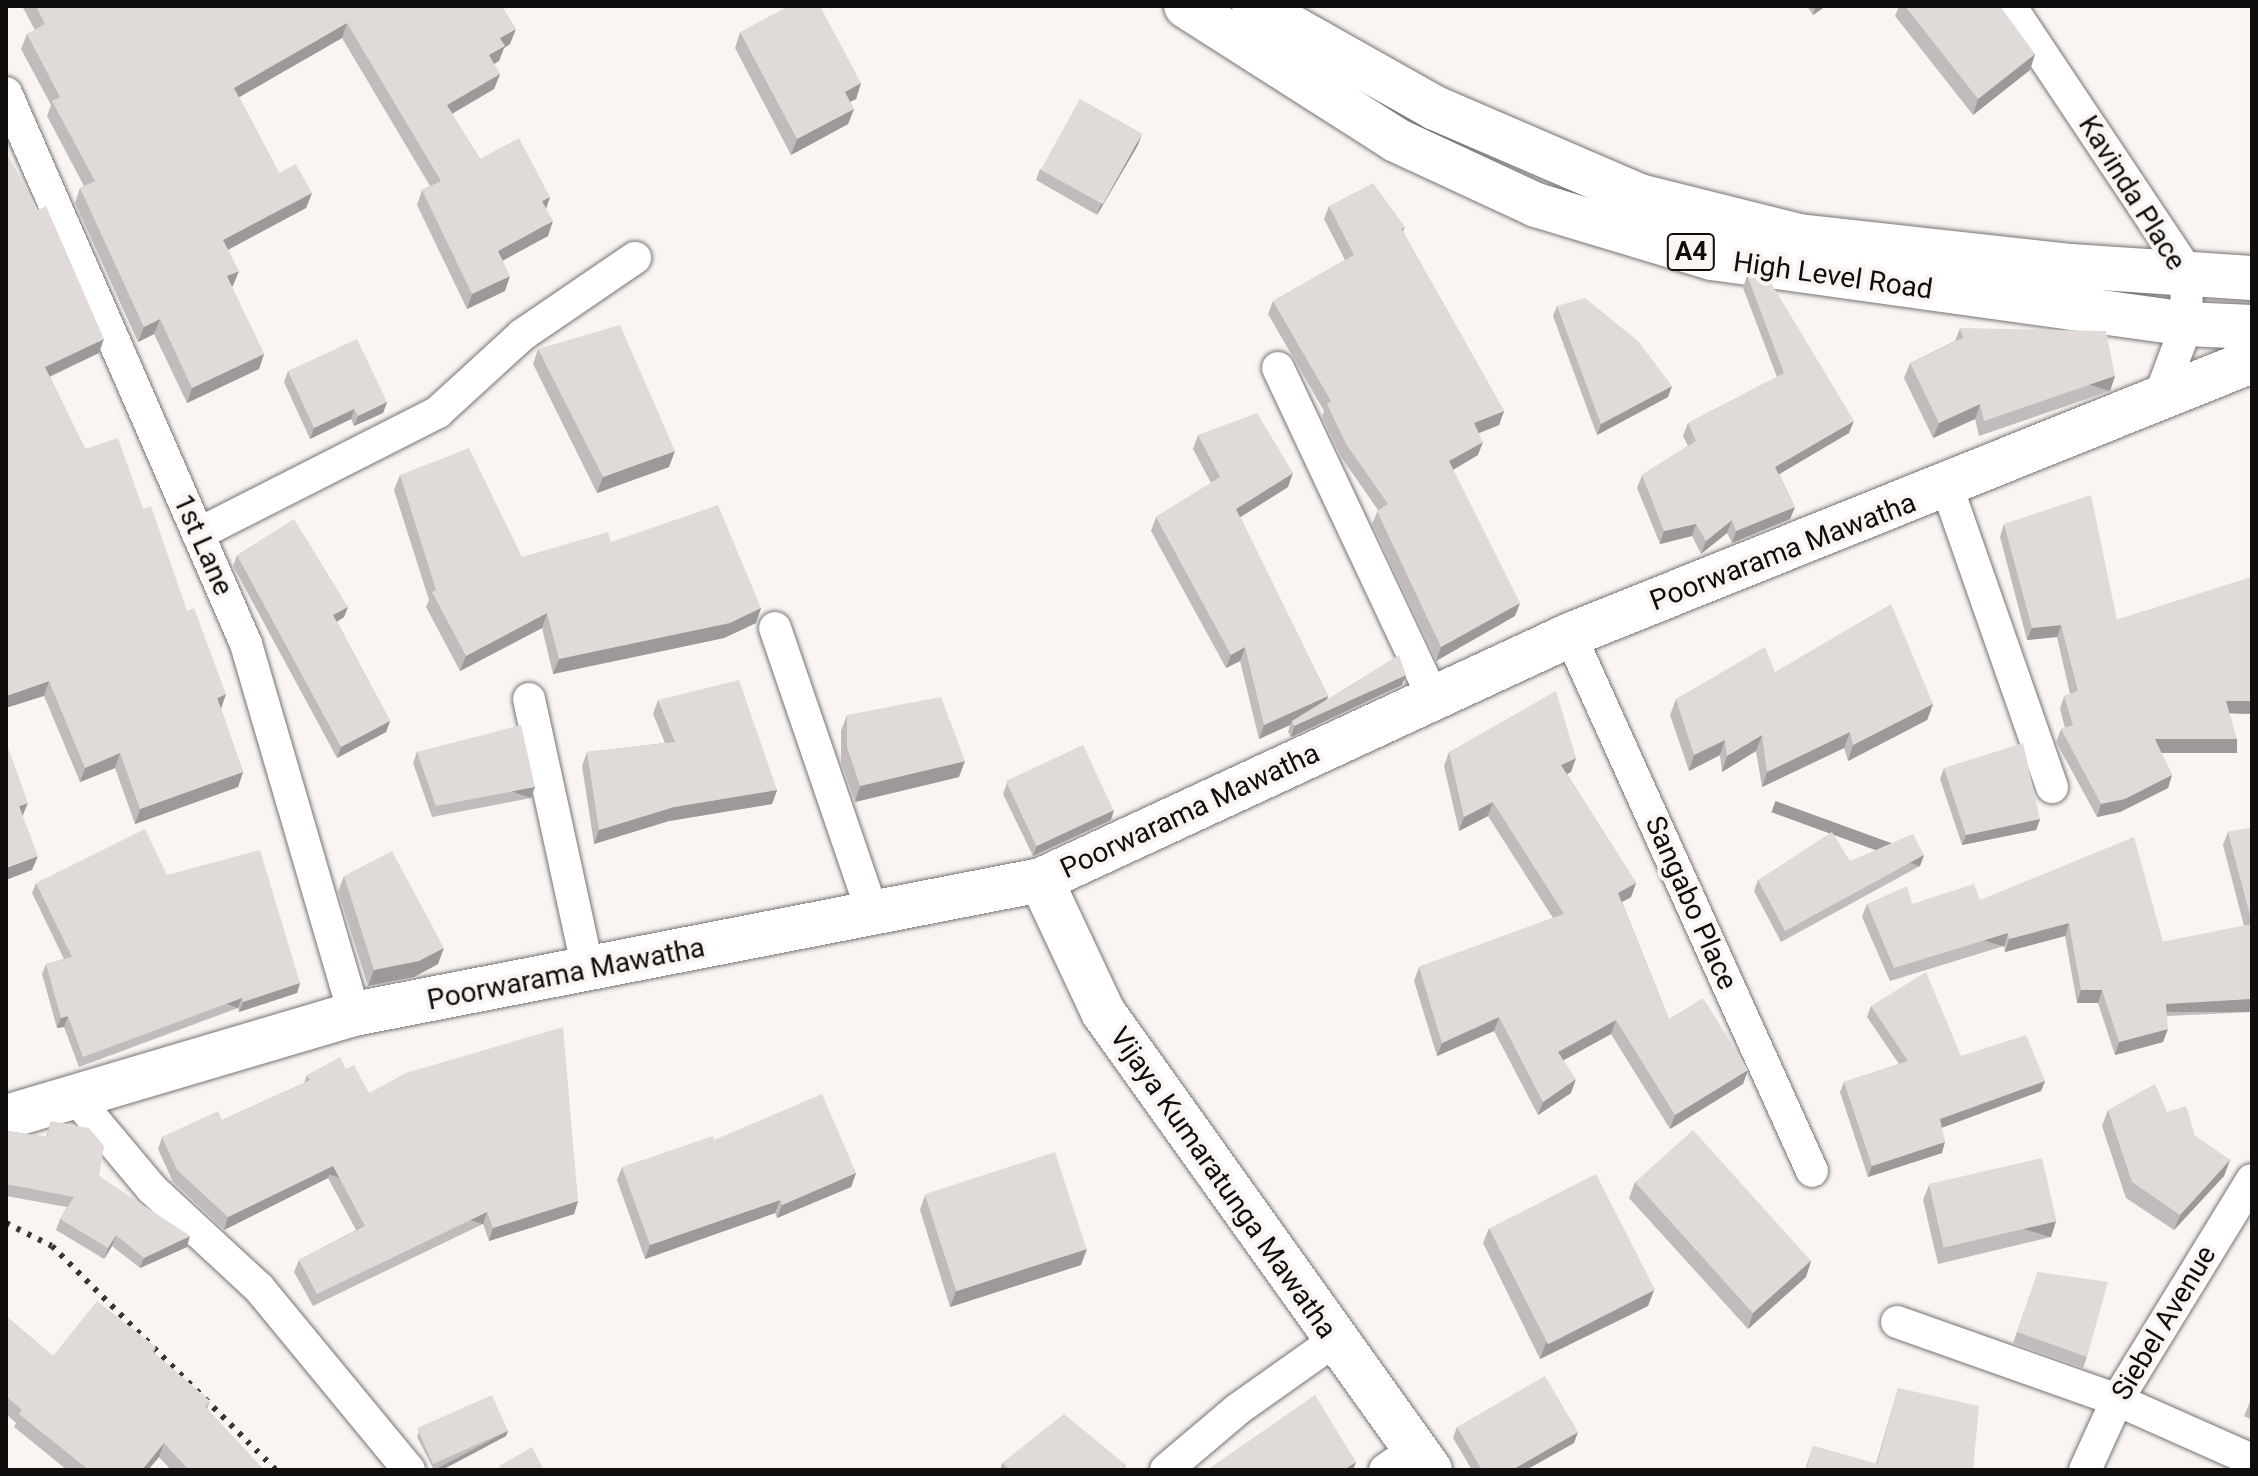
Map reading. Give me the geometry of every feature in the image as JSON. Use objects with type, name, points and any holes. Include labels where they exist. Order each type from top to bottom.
[{"type":"main road","name":"High Level Road","points":[[1186,6],[1396,140],[1536,205],[1712,258],[2187,324],[2252,327]]},
{"type":"main road","name":"High Level Road","points":[[1254,6],[1435,108],[1639,196],[1799,236],[2071,266],[2186,270],[2252,278]]},
{"type":"main road","name":"Poorwarama Mawatha","points":[[6,1117],[354,1014],[1041,880],[1570,635],[1947,487],[2160,396],[2252,361]]},
{"type":"main road","name":"Vijaya Kumaratunga Mawatha","points":[[1041,880],[1103,1012],[1334,1341],[1410,1463]]},
{"type":"street","name":"Kavinda Place","points":[[2010,6],[2186,270],[2187,324],[2160,396]]},
{"type":"street","name":"1st Lane","points":[[6,93],[246,644],[354,1014]]},
{"type":"street","points":[[198,534],[438,412],[522,335],[635,258]]},
{"type":"street","points":[[1278,368],[1433,698]]},
{"type":"street","points":[[1947,487],[2052,787]]},
{"type":"street","points":[[775,628],[873,914]]},
{"type":"street","name":"Sangabo Place","points":[[1570,635],[1812,1171]]},
{"type":"street","points":[[529,699],[588,970]]},
{"type":"street","points":[[75,1097],[152,1189],[259,1288],[409,1470]]},
{"type":"street","name":"Siebel Avenue","points":[[2085,1470],[2117,1400],[2252,1180]]},
{"type":"street","points":[[1897,1322],[2117,1400],[2252,1460]]},
{"type":"street","points":[[1166,1470],[1238,1409],[1334,1341]]},
{"type":"building","points":[[36,6],[502,6],[516,29],[500,38],[505,46],[489,55],[500,74],[447,105],[480,159],[519,138],[550,197],[542,201],[553,221],[498,251],[510,276],[472,294],[422,190],[441,181],[347,23],[234,88],[279,173],[296,164],[312,193],[223,240],[239,271],[227,276],[264,354],[192,388],[160,319],[144,327],[80,188],[95,181],[52,101],[60,97],[27,34],[45,24]]},
{"type":"building","points":[[789,6],[820,6],[861,83],[845,92],[854,109],[797,139],[740,32]]},
{"type":"building","points":[[1905,6],[2000,6],[2035,54],[1978,99]]},
{"type":"building","points":[[1080,99],[1142,133],[1103,204],[1041,170]]},
{"type":"building","points":[[6,152],[38,210],[46,206],[104,339],[45,367],[85,449],[118,438],[143,509],[151,506],[187,611],[194,608],[226,694],[217,698],[243,772],[140,809],[120,753],[85,768],[49,681],[6,696]]},
{"type":"building","points":[[1373,183],[1405,227],[1401,229],[1504,411],[1474,423],[1483,442],[1449,461],[1520,603],[1441,647],[1377,511],[1388,504],[1346,444],[1327,404],[1331,401],[1273,301],[1354,255],[1329,206]]},
{"type":"building","points":[[1747,275],[1768,278],[1854,421],[1775,467],[1795,507],[1736,531],[1732,520],[1706,541],[1696,524],[1664,531],[1642,475],[1696,441],[1688,423],[1784,373]]},
{"type":"building","points":[[1585,298],[1638,341],[1672,386],[1601,424],[1557,306]]},
{"type":"building","points":[[620,325],[675,451],[603,477],[538,349]]},
{"type":"building","points":[[1960,328],[2106,331],[2115,376],[1984,421],[1980,404],[1939,423],[1910,363],[1963,338]]},
{"type":"building","points":[[357,339],[387,402],[358,416],[354,409],[314,428],[288,371]]},
{"type":"building","points":[[1257,413],[1293,473],[1236,509],[1328,696],[1264,725],[1245,647],[1231,655],[1156,517],[1220,477],[1198,435]]},
{"type":"building","points":[[469,448],[522,557],[608,532],[611,542],[718,505],[761,608],[730,623],[559,659],[547,613],[466,656],[432,592],[436,590],[400,475]]},
{"type":"building","points":[[2091,495],[2117,620],[2252,577],[2252,701],[2226,701],[2237,739],[2155,739],[2172,775],[2125,799],[2101,804],[2061,729],[2073,725],[2064,696],[2078,691],[2061,625],[2032,628],[2004,524]]},
{"type":"building","points":[[294,519],[348,607],[333,615],[390,721],[341,747],[237,555]]},
{"type":"building","points":[[1891,604],[1933,704],[1853,745],[1850,732],[1767,772],[1762,735],[1727,756],[1725,740],[1694,755],[1676,699],[1765,647],[1775,672]]},
{"type":"building","points":[[1399,655],[1406,675],[1294,726],[1292,721]]},
{"type":"building","points":[[739,680],[777,790],[674,807],[599,830],[587,752],[675,742],[658,700]]},
{"type":"building","points":[[1556,691],[1576,758],[1561,765],[1636,883],[1618,893],[1669,1019],[1703,998],[1748,1070],[1675,1115],[1616,1020],[1558,1052],[1576,1079],[1543,1102],[1499,1017],[1442,1043],[1419,967],[1564,914],[1493,802],[1464,817],[1449,752]]},
{"type":"building","points":[[941,697],[965,761],[860,786],[847,747],[847,715]]},
{"type":"building","points":[[521,725],[535,787],[436,806],[417,752]]},
{"type":"building","points":[[6,742],[28,803],[19,806],[38,856],[6,868]]},
{"type":"building","points":[[2023,743],[2040,819],[1966,835],[1944,768]]},
{"type":"building","points":[[1083,745],[1113,810],[1036,846],[1006,781]]},
{"type":"building","points":[[2252,828],[2252,923],[2228,832]]},
{"type":"building","points":[[145,829],[167,875],[260,850],[300,983],[243,1002],[242,998],[83,1057],[68,1016],[61,1018],[46,964],[72,957],[36,883]]},
{"type":"building","points":[[1832,832],[1850,861],[1913,834],[1924,855],[1785,931],[1758,880]]},
{"type":"building","points":[[2134,837],[2163,942],[2252,924],[2252,999],[2166,1004],[2168,1029],[2119,1042],[2102,990],[2081,990],[2069,923],[2009,939],[2008,933],[1894,968],[1867,904],[1907,886],[1912,904],[1974,884],[1980,900]]},
{"type":"building","points":[[392,851],[444,948],[419,961],[374,970],[344,876]]},
{"type":"building","points":[[1926,972],[1961,1056],[2026,1035],[2045,1081],[1940,1119],[1945,1142],[1872,1166],[1844,1082],[1908,1061],[1871,1006]]},
{"type":"building","points":[[563,1027],[578,1201],[493,1228],[487,1212],[317,1294],[299,1260],[365,1226],[333,1166],[228,1217],[177,1170],[162,1137],[218,1111],[222,1120],[310,1080],[307,1075],[340,1057],[346,1069],[354,1065],[369,1093],[406,1073]]},
{"type":"building","points":[[2155,1084],[2167,1112],[2186,1106],[2195,1136],[2230,1160],[2180,1215],[2132,1182],[2108,1110]]},
{"type":"building","points":[[822,1094],[856,1173],[782,1205],[780,1200],[650,1245],[622,1167],[713,1136],[714,1140]]},
{"type":"building","points":[[51,1121],[89,1128],[104,1146],[99,1176],[190,1236],[144,1258],[116,1235],[108,1248],[60,1219],[74,1197],[6,1184],[8,1131],[47,1137]]},
{"type":"building","points":[[1693,1130],[1811,1261],[1753,1313],[1635,1182]]},
{"type":"building","points":[[1055,1152],[1087,1249],[956,1291],[925,1194]]},
{"type":"building","points":[[2042,1158],[2057,1221],[1944,1247],[1929,1184]]},
{"type":"building","points":[[1596,1174],[1655,1290],[1548,1344],[1489,1228]]},
{"type":"building","points":[[2038,1272],[2108,1282],[2087,1357],[2017,1332]]},
{"type":"building","points":[[97,1301],[156,1347],[152,1351],[210,1401],[205,1407],[264,1470],[189,1470],[164,1443],[142,1470],[89,1470],[19,1414],[22,1410],[6,1396],[6,1316],[53,1356]]},
{"type":"building","points":[[1545,1376],[1578,1432],[1512,1470],[1482,1470],[1457,1427]]},
{"type":"building","points":[[1898,1388],[1979,1406],[1973,1470],[1806,1470],[1813,1446],[1877,1464]]},
{"type":"building","points":[[492,1395],[508,1431],[433,1464],[417,1428]]},
{"type":"building","points":[[1315,1395],[1356,1462],[1343,1470],[1207,1470]]},
{"type":"building","points":[[1064,1414],[1126,1465],[1121,1470],[1011,1470],[1002,1463]]},
{"type":"building","points":[[532,1447],[544,1470],[501,1470],[499,1466]]},
{"type":"railway","points":[[6,1223],[52,1246],[276,1470]]}]
